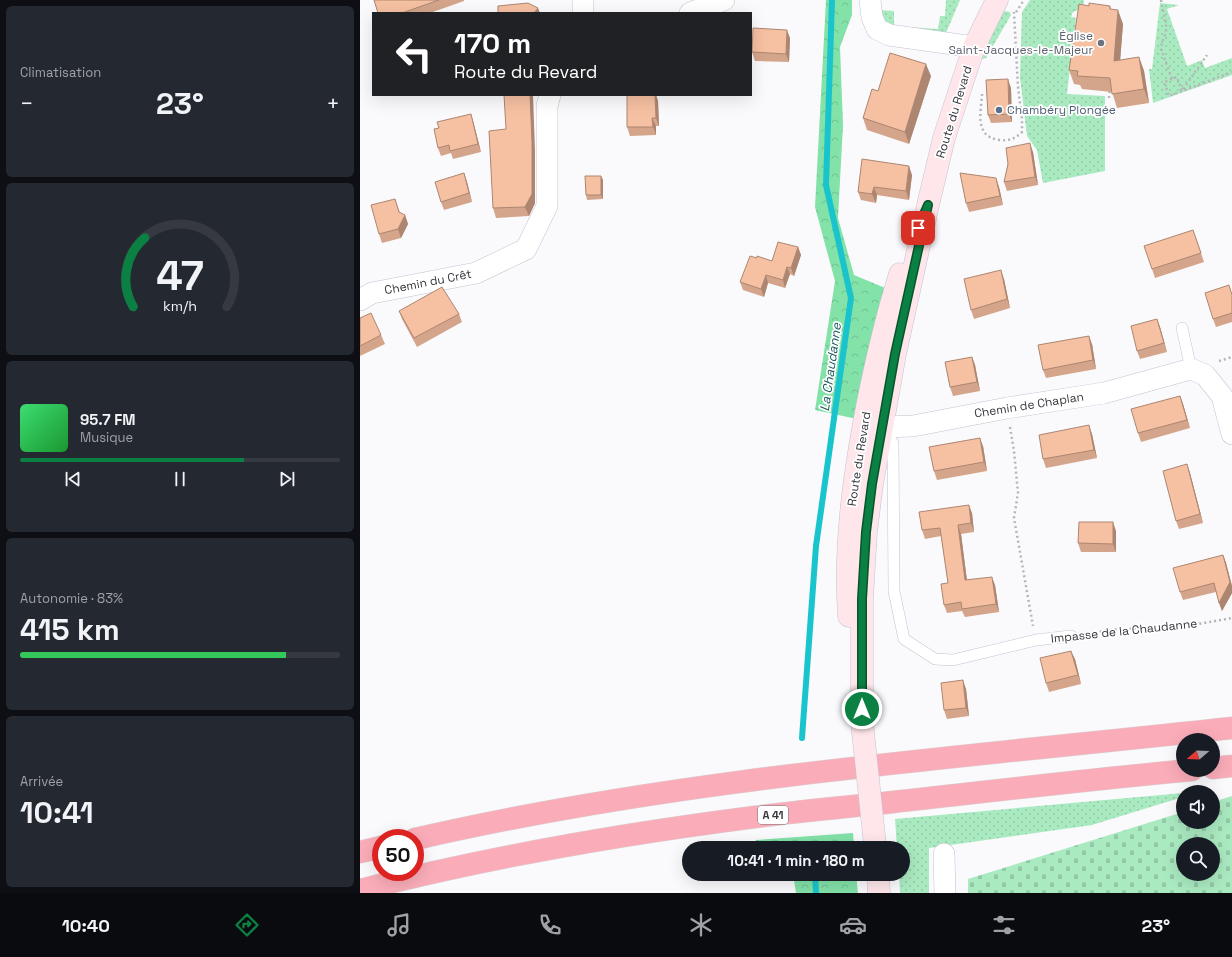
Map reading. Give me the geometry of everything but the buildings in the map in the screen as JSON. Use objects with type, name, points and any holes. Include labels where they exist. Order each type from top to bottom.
[{"type":"highway","points":[[424,837],[470,826],[661,792],[966,755],[1232,728]]},
{"type":"highway","points":[[1220,767],[1232,766]]},
{"type":"highway","name":"A 41","points":[[360,890],[477,864],[669,829],[756,817],[1176,772]]},
{"type":"highway","points":[[360,852],[372,849]]},
{"type":"main road","name":"Route du Revard","points":[[875,841],[862,723],[862,599],[866,532],[872,484],[873,425],[895,354],[944,138],[974,47],[997,0]]},
{"type":"main road","points":[[878,881],[879,893]]},
{"type":"street","points":[[583,0],[583,12]]},
{"type":"street","points":[[693,12],[724,0]]},
{"type":"street","points":[[870,0],[872,17],[877,29],[889,34],[974,47]]},
{"type":"street","name":"Chemin du Crêt","points":[[360,300],[372,293],[476,273],[526,249],[548,206],[547,106],[550,96]]},
{"type":"street","points":[[1191,369],[1205,375],[1222,396],[1232,434]]},
{"type":"street","name":"Chemin de Chaplan","points":[[873,425],[913,426],[1007,408],[1104,393],[1191,369]]},
{"type":"street","points":[[944,854],[945,893]]},
{"type":"lane","points":[[1182,328],[1191,369]]},
{"type":"lane","name":"Impasse de la Chaudanne","points":[[873,425],[893,442],[894,591],[904,639],[935,659],[953,660],[1036,640],[1071,636]]},
{"type":"path","points":[[1161,0],[1166,25],[1166,33],[1161,49],[1172,79]]},
{"type":"path","points":[[982,91],[980,123],[983,132],[992,139],[1006,141],[1016,138],[1022,132],[1022,119],[1018,87],[1015,14]]},
{"type":"path","points":[[1182,91],[1207,55]]},
{"type":"path","points":[[1182,91],[1177,77],[1164,82],[1169,96],[1232,72]]},
{"type":"path","points":[[1109,98],[1110,85]]},
{"type":"path","points":[[1007,408],[1014,451],[1018,493],[1014,518],[1036,640]]},
{"type":"path","name":"Impasse de la Chaudanne","points":[[1071,636],[1118,629],[1187,626],[1232,618]]},
{"type":"green space","points":[[826,0],[852,0],[852,15],[840,47],[843,125],[838,218],[854,275],[890,290],[857,419],[815,410],[835,281],[815,207]]},
{"type":"green space","points":[[946,0],[960,0],[946,33],[892,29],[882,23],[879,10],[894,11],[894,26],[938,29],[940,16],[945,16]]},
{"type":"green space","points":[[1030,0],[1084,0],[1083,8],[1073,12],[1071,17],[1076,18],[1067,94],[1105,96],[1105,171],[1043,183],[1037,150],[1027,136],[1020,77],[1022,12]]},
{"type":"green space","points":[[1160,3],[1179,5],[1167,9],[1187,66],[1202,60],[1205,68],[1232,58],[1232,75],[1153,103],[1149,69],[1152,69]]},
{"type":"green space","points":[[1005,11],[1010,12],[1011,15],[986,58],[979,58],[999,14]]},
{"type":"green space","points":[[1176,794],[1176,799],[1092,825],[929,848],[929,893],[900,893],[899,881],[910,881],[910,841],[897,841],[895,819]]},
{"type":"green space","points":[[1232,796],[1232,893],[968,893],[968,879],[1176,814],[1176,829],[1220,829],[1220,800]]},
{"type":"green space","points":[[853,833],[854,841],[756,841]]},
{"type":"green space","points":[[794,881],[857,881],[858,893],[796,893]]},
{"type":"waterway","name":"La Chaudanne","points":[[802,738],[816,546],[851,298],[826,185],[832,0]]},
{"type":"waterway","points":[[815,881],[816,893]]},
{"type":"place","name":"Église Saint-Jacques-le-Majeur","points":[[1101,43]]},
{"type":"place","name":"Chambéry Plongée","points":[[999,110]]},
{"type":"route","points":[[862,709],[862,599],[866,532],[872,484],[895,354],[928,205],[918,228]]}]
